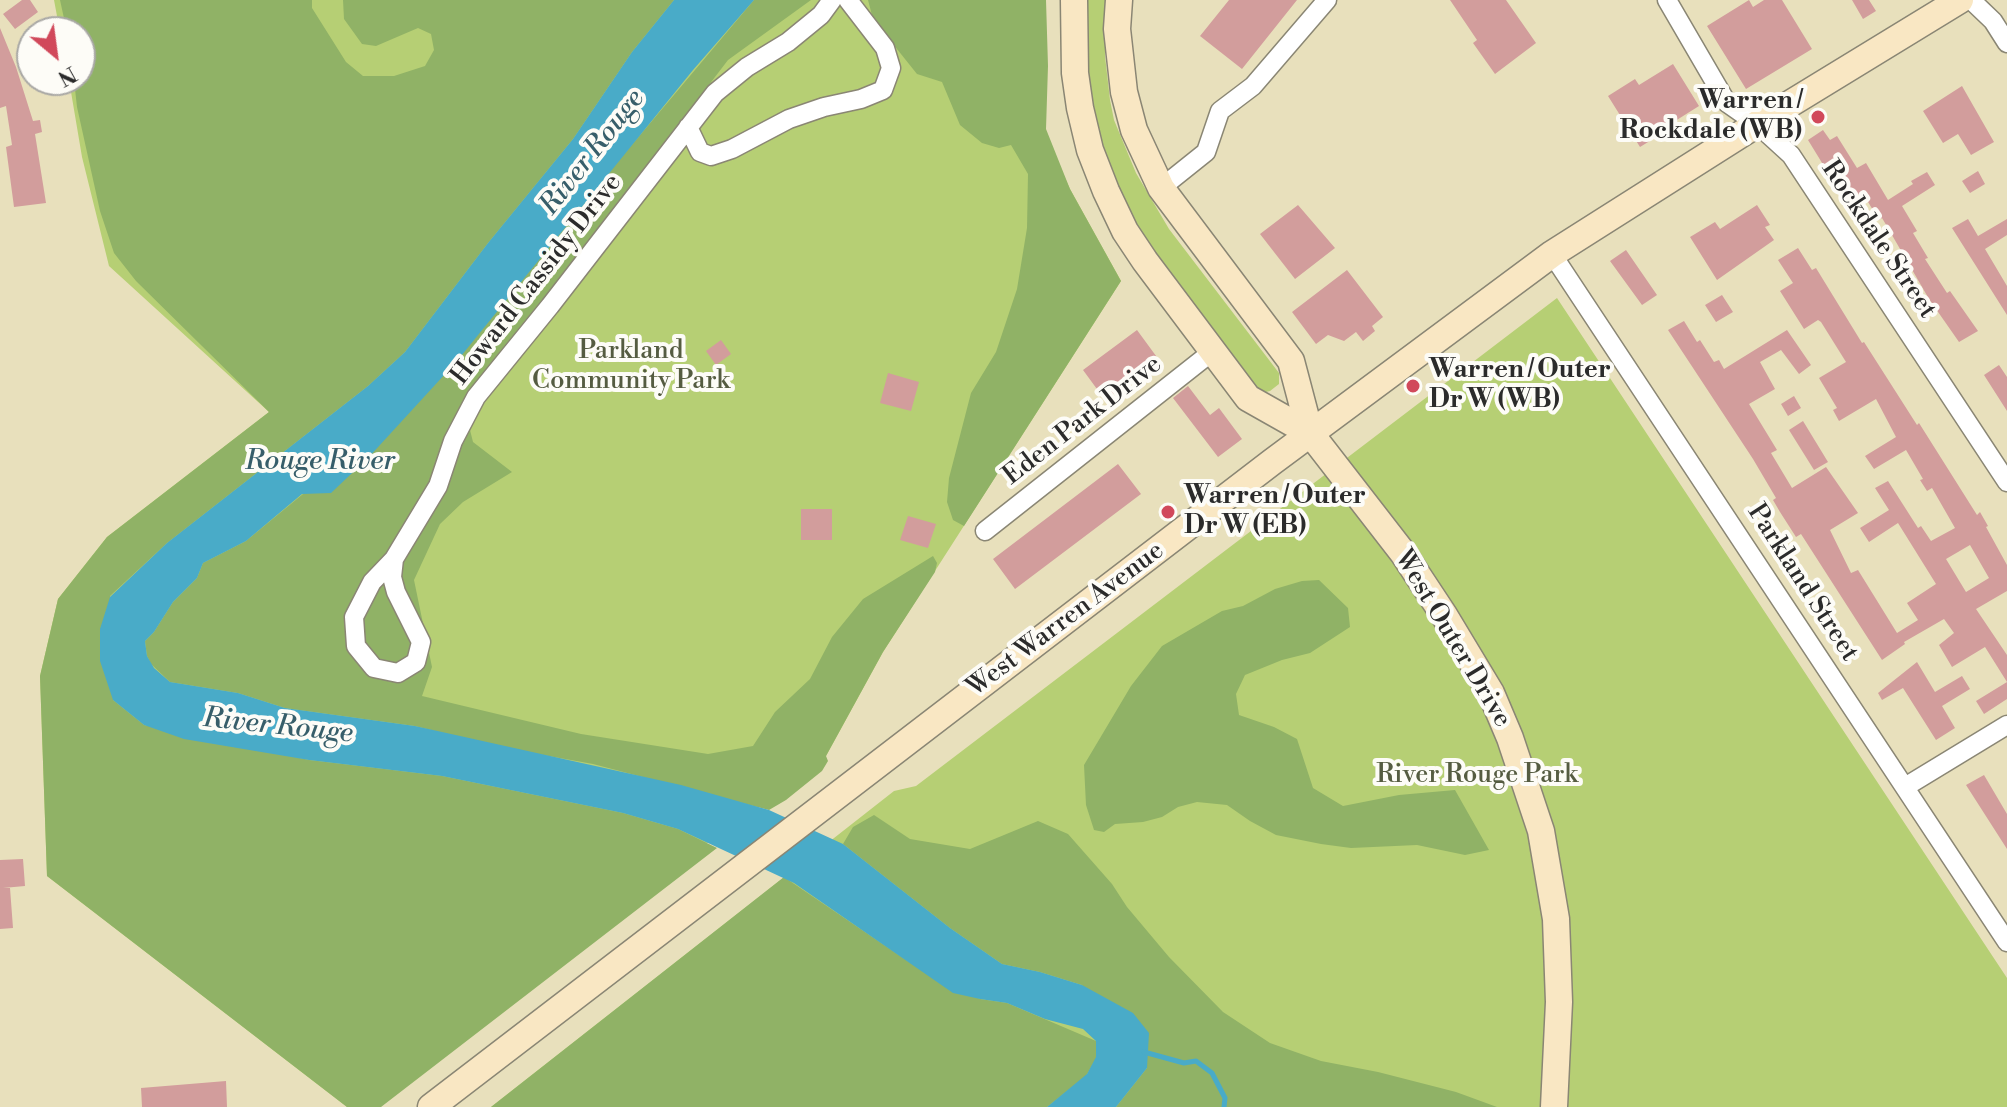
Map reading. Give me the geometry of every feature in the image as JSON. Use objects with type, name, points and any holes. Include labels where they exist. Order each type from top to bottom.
[{"type":"main road","name":"West Outer Drive","points":[[1074,0],[1075,73],[1080,108],[1090,150],[1125,231],[1248,398],[1310,433],[1403,553],[1491,693],[1520,764],[1541,831],[1556,919],[1559,1002],[1554,1107]]},
{"type":"main road","name":"West Outer Drive","points":[[1119,0],[1117,29],[1124,92],[1134,130],[1161,188],[1176,211],[1291,361],[1310,433]]},
{"type":"main road","name":"West Warren Avenue","points":[[431,1107],[1310,433],[1552,254],[1960,0]]},
{"type":"main road","points":[[1261,405],[1297,381]]},
{"type":"street","name":"Howard Cassidy Drive","points":[[394,559],[392,577],[396,592],[421,642],[416,662],[398,673],[374,668],[356,646],[354,617],[372,582],[394,559],[438,486],[453,441],[476,397],[715,93],[747,67],[788,42],[821,15],[832,0]]},
{"type":"street","points":[[688,127],[700,152],[711,156],[732,149],[789,119],[883,90],[891,68],[885,48],[848,0]]},
{"type":"street","points":[[1161,188],[1206,152],[1220,111],[1253,86],[1327,0]]},
{"type":"street","name":"Rockdale Street","points":[[1667,0],[1727,103],[1757,124],[1791,155],[2007,482]]},
{"type":"street","points":[[1971,0],[1993,21],[2007,43]]},
{"type":"street","name":"Parkland Street","points":[[1552,254],[2007,942]]},
{"type":"street","name":"Eden Park Drive","points":[[985,531],[1213,351]]},
{"type":"street","points":[[1905,787],[2007,725]]},
{"type":"green space","name":"Parkland Community Park","points":[[54,0],[1028,0],[1035,79],[1048,141],[1070,189],[1121,281],[883,652],[826,756],[347,1107],[47,876],[40,676],[58,599],[107,537],[269,412],[109,266],[82,157],[72,96],[96,96],[96,16],[57,16]]},
{"type":"green space","points":[[60,0],[312,0],[312,8],[346,62],[363,76],[394,76],[425,66],[434,50],[431,34],[418,28],[376,46],[362,44],[344,19],[343,0],[674,0],[632,52],[573,139],[405,352],[368,386],[167,543],[110,596],[113,700],[144,725],[309,760],[442,776],[623,813],[678,829],[717,848],[381,1107],[347,1107],[47,876],[40,676],[58,599],[107,537],[269,412],[136,281],[114,253],[100,211],[76,96],[96,96],[96,16],[64,16]]},
{"type":"green space","points":[[754,0],[811,0],[728,60],[509,346],[469,426],[473,442],[512,472],[463,502],[440,524],[414,580],[432,667],[422,696],[581,734],[708,754],[753,746],[775,712],[810,679],[832,637],[863,599],[933,556],[937,563],[935,572],[883,652],[826,756],[828,761],[822,771],[769,810],[593,764],[499,747],[415,726],[285,708],[238,693],[170,682],[151,664],[145,641],[173,602],[197,578],[203,563],[246,541],[303,494],[593,191]]},
{"type":"green space","points":[[868,0],[1046,0],[1046,129],[1070,189],[1121,281],[964,526],[953,520],[947,502],[949,478],[971,393],[996,352],[1017,289],[1027,228],[1028,174],[1011,145],[999,148],[982,143],[960,125],[942,82],[917,74],[873,19]]},
{"type":"green space","points":[[1088,0],[1105,0],[1105,56],[1110,100],[1114,120],[1136,173],[1169,229],[1279,373],[1279,384],[1270,391],[1256,387],[1150,248],[1121,197],[1102,146],[1089,87],[1086,49]]},
{"type":"green space","name":"River Rouge Park","points":[[1557,298],[2007,978],[2007,1107],[491,1107],[894,791],[916,786]]},
{"type":"green space","points":[[1319,580],[1348,608],[1350,627],[1310,653],[1245,675],[1236,694],[1239,715],[1297,739],[1313,788],[1343,806],[1399,795],[1455,790],[1489,850],[1465,855],[1417,845],[1351,848],[1321,844],[1276,835],[1227,805],[1197,802],[1178,807],[1162,817],[1115,824],[1104,832],[1094,830],[1086,805],[1084,765],[1131,686],[1162,646],[1222,611],[1243,606],[1275,589],[1302,581]]},
{"type":"green space","points":[[874,815],[910,839],[970,849],[1038,821],[1068,834],[1169,957],[1223,1012],[1270,1043],[1321,1061],[1456,1092],[1497,1107],[1116,1107],[1147,1068],[1082,985],[1002,964],[950,928],[843,844],[853,827]]},
{"type":"green space","points":[[784,877],[909,962],[980,999],[1007,1003],[1096,1041],[1097,1057],[1086,1076],[1047,1107],[491,1107]]},
{"type":"water","name":"Rouge River","points":[[674,0],[754,0],[693,70],[457,361],[368,458],[331,493],[302,494],[246,541],[203,563],[197,578],[173,602],[145,641],[147,656],[154,668],[170,682],[238,693],[285,708],[415,726],[681,785],[769,810],[843,844],[950,928],[1002,964],[1082,985],[1133,1013],[1149,1033],[1147,1068],[1116,1107],[1047,1107],[1087,1074],[1096,1057],[1096,1041],[1083,1029],[1045,1019],[1007,1003],[953,993],[794,883],[678,829],[623,813],[442,776],[309,760],[184,739],[144,725],[113,700],[100,661],[100,629],[110,597],[167,543],[368,386],[405,352],[573,139],[632,52]]},
{"type":"building","points":[[22,0],[30,0],[38,12],[33,16],[16,16],[15,29],[3,14]]},
{"type":"building","points":[[1229,0],[1297,0],[1242,69],[1200,36]]},
{"type":"building","points":[[1450,0],[1506,0],[1536,43],[1495,74],[1473,43],[1477,40]]},
{"type":"building","points":[[1749,0],[1753,7],[1764,0],[1782,0],[1812,49],[1746,89],[1707,26]]},
{"type":"building","points":[[1852,0],[1869,0],[1876,11],[1863,19]]},
{"type":"building","points":[[0,28],[16,67],[16,96],[25,96],[33,121],[40,120],[42,132],[35,134],[46,203],[14,207],[6,147],[12,145],[6,106],[0,108]]},
{"type":"building","points":[[1673,64],[1699,106],[1640,147],[1608,96],[1635,79],[1639,85]]},
{"type":"building","points":[[1962,86],[1994,142],[1971,155],[1958,134],[1943,143],[1923,111]]},
{"type":"building","points":[[1823,130],[1830,140],[1837,136],[1857,168],[1866,163],[1888,200],[1927,172],[1935,185],[1902,206],[1917,231],[1913,233],[1928,258],[1925,259],[1947,293],[1950,291],[1978,331],[1959,342],[1929,299],[1882,218],[1879,220],[1862,192],[1846,202],[1808,140]]},
{"type":"building","points":[[1978,171],[1985,184],[1970,193],[1962,181]]},
{"type":"building","points":[[1298,205],[1335,248],[1295,279],[1260,234]]},
{"type":"building","points":[[1757,205],[1770,225],[1765,227],[1774,240],[1717,280],[1690,237],[1715,222],[1720,229]]},
{"type":"building","points":[[1968,219],[1978,236],[2007,219],[2007,235],[1985,249],[2007,286],[2007,315],[1952,228]]},
{"type":"building","points":[[1798,248],[1812,270],[1816,268],[1862,343],[1917,425],[1919,423],[1977,515],[1980,512],[1988,526],[2007,565],[2007,591],[1976,609],[2007,655],[2007,682],[1985,647],[1952,667],[1939,645],[1954,633],[1944,619],[1904,642],[1882,660],[1801,534],[1796,537],[1753,459],[1668,330],[1684,321],[1697,342],[1700,340],[1714,362],[1719,360],[1724,369],[1787,330],[1811,365],[1799,374],[1781,350],[1760,362],[1775,389],[1749,404],[1777,450],[1771,453],[1792,488],[1826,467],[1858,513],[1830,530],[1851,573],[1858,570],[1897,633],[1918,620],[1907,603],[1936,584],[1898,523],[1869,542],[1860,528],[1889,510],[1875,488],[1888,481],[1918,528],[1921,526],[1931,541],[1955,528],[1932,488],[1927,491],[1920,480],[1923,479],[1906,450],[1874,469],[1865,456],[1896,437],[1876,399],[1839,421],[1833,410],[1837,408],[1819,378],[1846,362],[1821,322],[1818,320],[1804,329],[1780,291],[1793,283],[1778,260]],"holes":[[[1970,545],[1989,578],[1966,592],[1946,559]]]},
{"type":"building","points":[[1626,250],[1657,295],[1642,305],[1610,261]]},
{"type":"building","points":[[1347,270],[1383,317],[1372,326],[1375,331],[1363,341],[1356,332],[1344,341],[1328,335],[1316,344],[1292,312]]},
{"type":"building","points":[[1722,295],[1733,312],[1716,322],[1705,305]]},
{"type":"building","points":[[1137,330],[1159,360],[1105,400],[1083,370]]},
{"type":"building","points":[[721,340],[731,354],[716,365],[706,351]]},
{"type":"building","points":[[1999,365],[2007,377],[2007,411],[1984,375]]},
{"type":"building","points":[[888,373],[919,382],[911,411],[880,403]]},
{"type":"building","points":[[1188,386],[1210,415],[1219,408],[1242,439],[1218,457],[1173,398]]},
{"type":"building","points":[[1794,396],[1801,408],[1788,416],[1781,404]]},
{"type":"building","points":[[1803,421],[1828,462],[1814,470],[1789,430]]},
{"type":"building","points":[[1118,464],[1141,494],[1015,589],[993,559]]},
{"type":"building","points":[[801,509],[832,509],[832,540],[801,540]]},
{"type":"building","points":[[908,516],[936,524],[928,548],[900,540]]},
{"type":"building","points":[[1917,662],[1935,692],[1962,676],[1970,689],[1942,706],[1955,728],[1936,740],[1903,688],[1882,700],[1878,693]]},
{"type":"building","points":[[2007,682],[2007,699],[1984,714],[1976,701]]},
{"type":"building","points":[[1984,775],[2007,814],[2007,849],[1966,785]]},
{"type":"building","points":[[23,859],[25,886],[3,888],[10,888],[13,928],[0,929],[0,860]]},
{"type":"building","points":[[226,1081],[227,1107],[142,1107],[141,1088]]},
{"type":"waterway","points":[[1144,1052],[1184,1063],[1196,1061],[1212,1073],[1225,1098],[1224,1107]]},
{"type":"place","name":"Warren / Rockdale (WB)","points":[[1818,117]]},
{"type":"place","name":"Warren / Outer Dr W (WB)","points":[[1413,386]]},
{"type":"place","name":"Warren / Outer Dr W (EB)","points":[[1168,512]]},
{"type":"water label","name":"River Rouge","points":[[593,153]]},
{"type":"water label","name":"River Rouge","points":[[278,727]]}]
